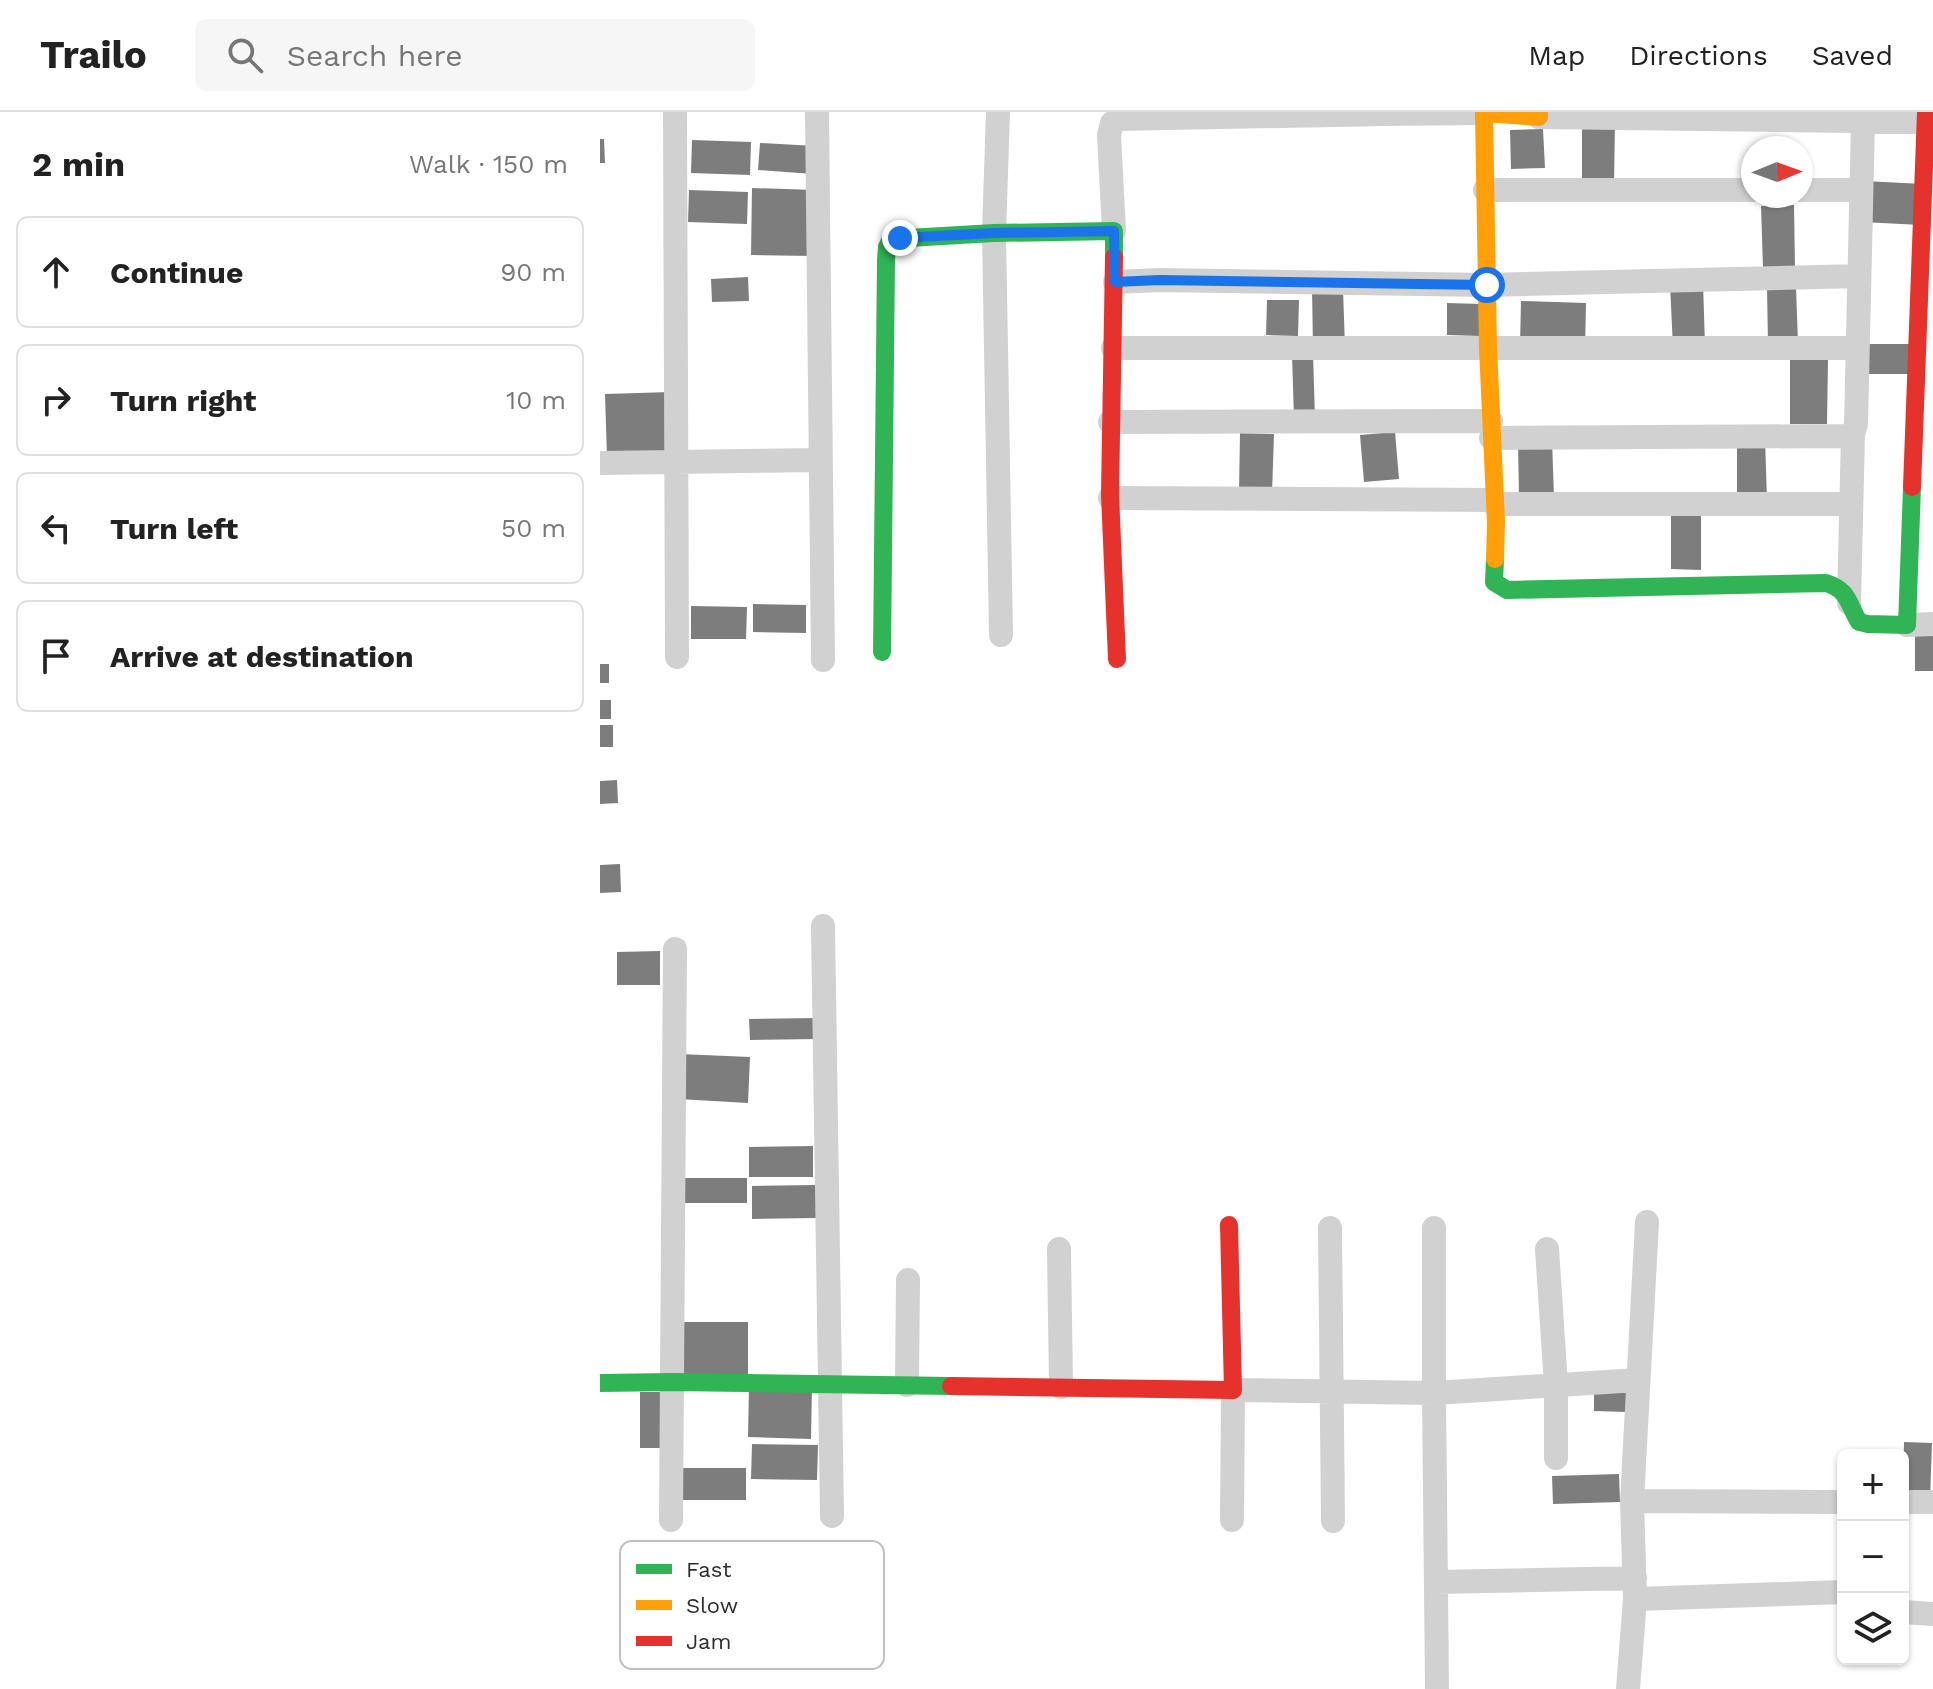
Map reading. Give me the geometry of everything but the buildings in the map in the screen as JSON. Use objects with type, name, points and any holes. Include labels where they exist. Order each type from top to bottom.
[{"type":"street","points":[[675,112],[677,657]]},
{"type":"street","points":[[817,112],[823,660]]},
{"type":"street","points":[[998,112],[994,233],[1001,635]]},
{"type":"street","points":[[1484,113],[1494,582],[1507,590],[1826,583],[1838,585],[1843,590],[1859,622],[1933,624]]},
{"type":"street","points":[[1117,659],[1110,498],[1115,282],[1109,135],[1112,123],[1117,119],[1156,115],[1484,113],[1816,116],[1863,121],[1928,119],[1907,625]]},
{"type":"street","points":[[1849,603],[1863,121]]},
{"type":"street","points":[[1485,190],[1741,190]]},
{"type":"street","points":[[1813,190],[1861,190]]},
{"type":"street","points":[[882,652],[887,247],[891,239],[1114,231]]},
{"type":"street","points":[[1115,282],[1487,285],[1859,276]]},
{"type":"street","points":[[1113,348],[1857,348]]},
{"type":"street","points":[[1110,422],[1829,437],[1853,434]]},
{"type":"street","points":[[600,463],[820,460]]},
{"type":"street","points":[[1110,498],[1851,504]]},
{"type":"street","points":[[823,926],[832,1516]]},
{"type":"street","points":[[671,1520],[675,949]]},
{"type":"street","points":[[1628,1689],[1635,1589],[1632,1501],[1647,1222]]},
{"type":"street","points":[[1229,1225],[1232,1520]]},
{"type":"street","points":[[1330,1228],[1333,1521]]},
{"type":"street","points":[[1434,1228],[1437,1689]]},
{"type":"street","points":[[1059,1249],[1061,1387]]},
{"type":"street","points":[[1547,1249],[1556,1385],[1556,1458]]},
{"type":"street","points":[[907,1385],[908,1280]]},
{"type":"street","points":[[600,1383],[1434,1393],[1638,1380]]},
{"type":"street","points":[[1632,1501],[1837,1502]]},
{"type":"street","points":[[1909,1502],[1933,1502]]},
{"type":"street","points":[[1436,1582],[1837,1592]]},
{"type":"street","points":[[1909,1612],[1933,1614]]},
{"type":"street","points":[[1415,1689],[1446,1689]]},
{"type":"traffic: fast","points":[[882,652],[886,260],[891,239],[1114,231],[1114,257]]},
{"type":"traffic: fast","points":[[1495,559],[1494,582],[1507,590],[1826,583],[1844,594],[1859,622],[1907,625],[1912,487]]},
{"type":"traffic: fast","points":[[600,1383],[951,1386]]},
{"type":"traffic: slow","points":[[1495,559],[1484,113],[1539,117],[1539,112]]},
{"type":"traffic: jam","points":[[1912,487],[1926,112]]},
{"type":"traffic: jam","points":[[1114,257],[1110,494],[1117,659]]},
{"type":"traffic: jam","points":[[951,1386],[1233,1390],[1229,1225]]},
{"type":"route","points":[[900,238],[1114,231],[1115,282],[1487,285]]}]
